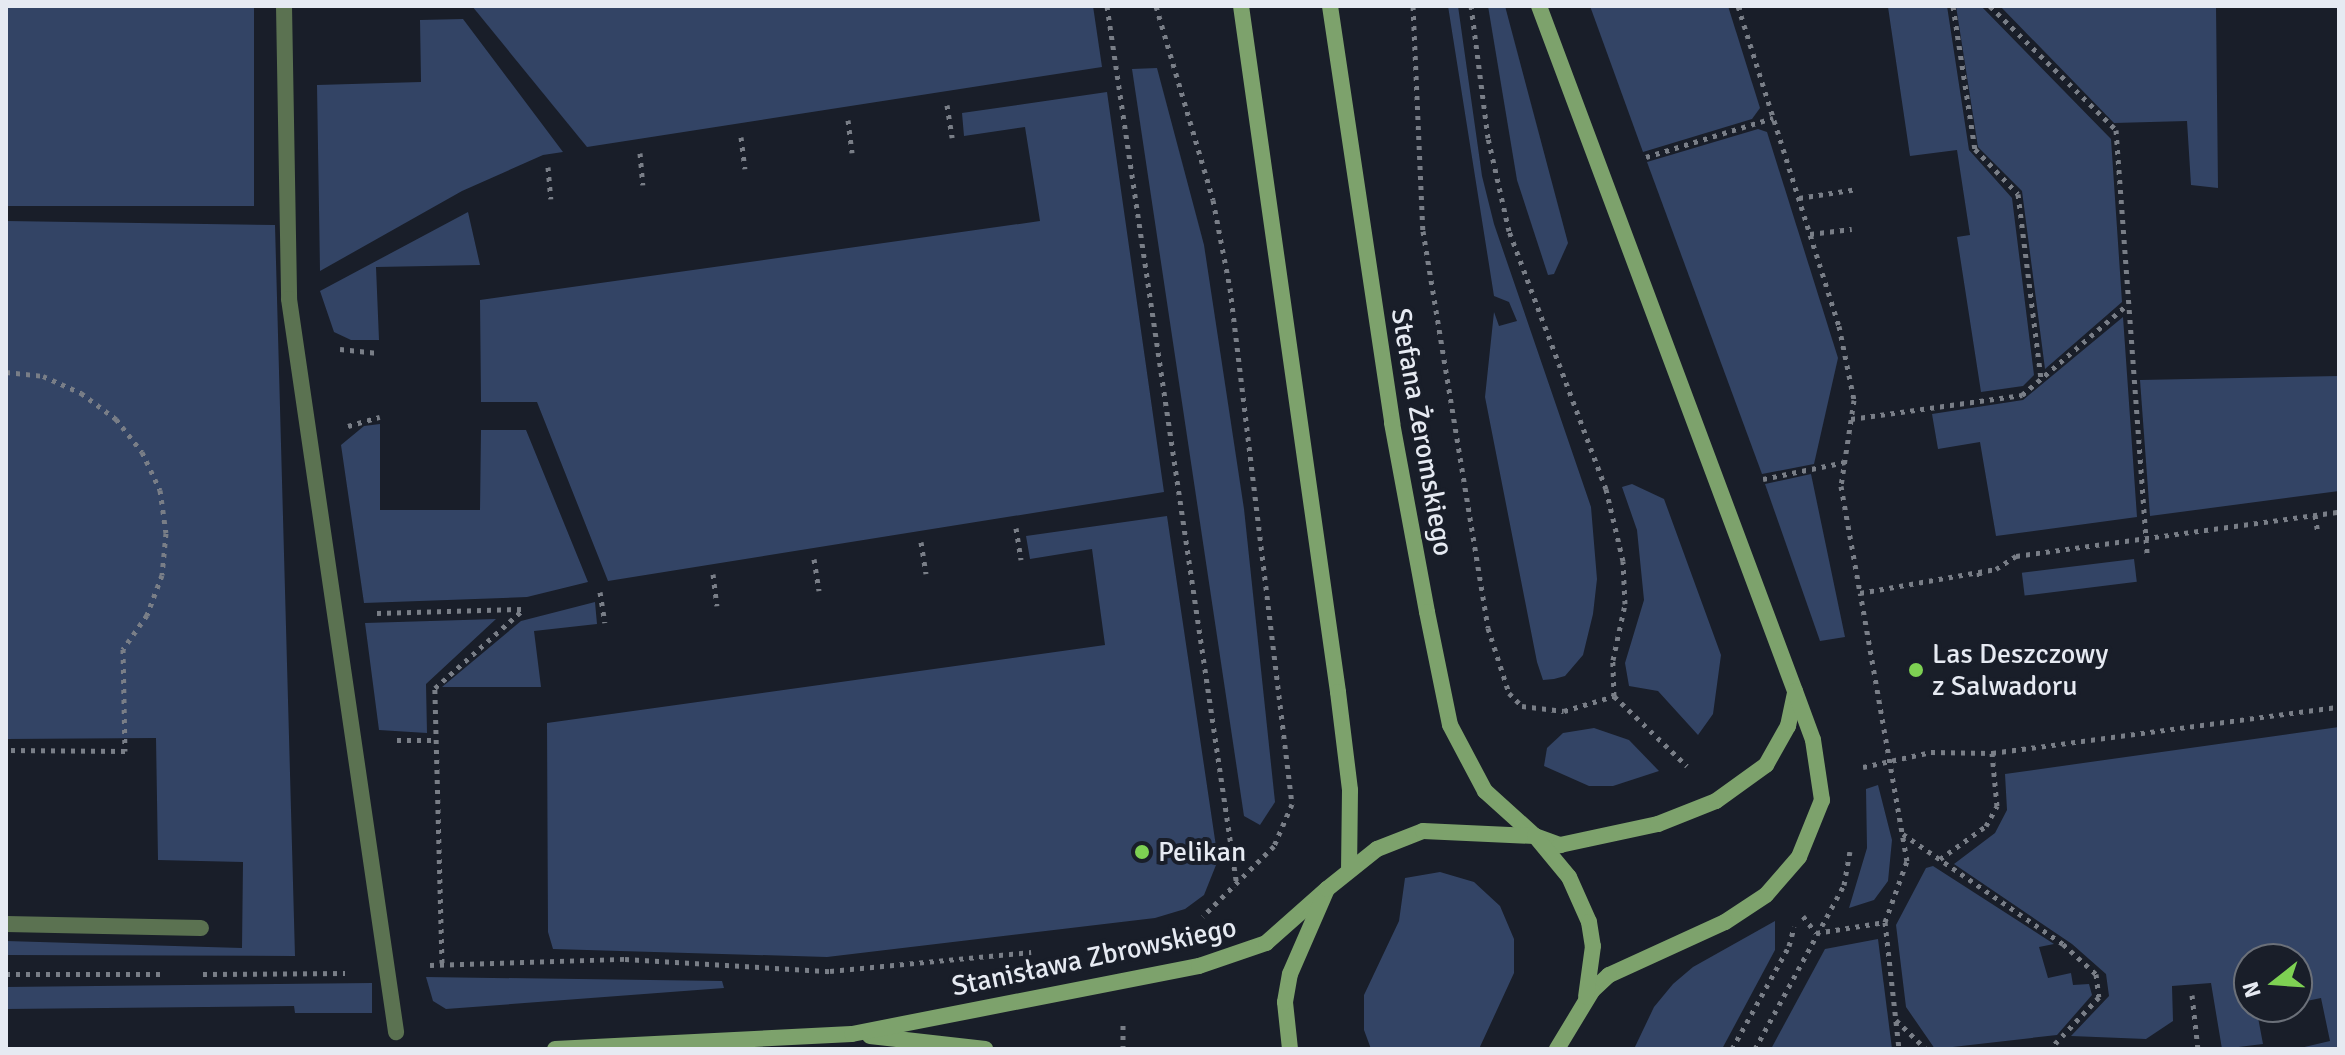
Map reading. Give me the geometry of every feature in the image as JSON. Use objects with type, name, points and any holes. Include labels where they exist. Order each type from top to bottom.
[{"type":"main road","points":[[1241,6],[1338,692],[1350,790],[1349,867]]},
{"type":"main road","name":"Stefana Żeromskiego","points":[[1330,6],[1392,423],[1450,725],[1485,791],[1535,836],[1569,877],[1589,922],[1592,971],[1585,1002]]},
{"type":"main road","name":"Stefana Żeromskiego","points":[[1539,6],[1813,740],[1822,800],[1799,857],[1766,895],[1742,912],[1634,959],[1609,975],[1585,1002],[1557,1049]]},
{"type":"main road","points":[[1290,1049],[1285,1002],[1290,974],[1327,889],[1349,867],[1423,831],[1535,836],[1560,845],[1617,836],[1693,811],[1741,787],[1779,748],[1795,691]]},
{"type":"main road","name":"Stanisława Zbrowskiego","points":[[555,1049],[852,1034],[1248,951],[1287,929],[1327,889]]},
{"type":"main road","name":"Stanisława Zbrowskiego","points":[[852,1034],[985,1049]]},
{"type":"lane","points":[[284,6],[289,299],[396,1032]]},
{"type":"lane","points":[[6,924],[201,928]]},
{"type":"path","points":[[1107,6],[1237,887],[1286,826],[1292,804],[1286,736],[1230,288],[1213,200],[1156,6]]},
{"type":"path","points":[[1413,6],[1423,231],[1476,564],[1500,674],[1522,706],[1564,711],[1614,696]]},
{"type":"path","points":[[1471,6],[1488,138],[1509,231],[1606,489],[1623,561],[1625,604],[1613,660],[1614,696],[1679,755]]},
{"type":"path","points":[[1747,6],[1738,7],[1839,326],[1854,400],[1841,486],[1907,861],[1885,922],[1899,1049]]},
{"type":"path","points":[[1953,6],[1975,149],[2018,194],[2041,379]]},
{"type":"path","points":[[1990,6],[2116,130],[2147,557]]},
{"type":"path","points":[[947,105],[952,138]]},
{"type":"path","points":[[1646,157],[1773,118]]},
{"type":"path","points":[[848,120],[852,153]]},
{"type":"path","points":[[741,137],[745,169]]},
{"type":"path","points":[[640,153],[643,185]]},
{"type":"path","points":[[548,167],[551,199]]},
{"type":"path","points":[[1799,198],[1857,189]]},
{"type":"path","points":[[1810,234],[1852,229]]},
{"type":"path","points":[[1851,419],[2022,395],[2127,305]]},
{"type":"path","points":[[6,372],[43,376],[81,393],[116,419],[142,452],[160,490],[166,533],[162,575],[147,615],[123,649],[125,751],[6,750]]},
{"type":"path","points":[[1763,479],[1845,462]]},
{"type":"path","points":[[1860,593],[1996,569],[2016,556],[2144,536],[2339,512]]},
{"type":"path","points":[[2315,515],[2318,534]]},
{"type":"path","points":[[1016,528],[1021,560]]},
{"type":"path","points":[[921,542],[926,574]]},
{"type":"path","points":[[814,559],[819,591]]},
{"type":"path","points":[[1979,572],[1980,581]]},
{"type":"path","points":[[713,574],[717,606]]},
{"type":"path","points":[[600,592],[605,623]]},
{"type":"path","points":[[335,615],[524,609],[435,688],[442,963]]},
{"type":"path","points":[[1862,777],[1863,764],[1889,758],[1931,752],[1992,753],[2339,707]]},
{"type":"path","points":[[1940,859],[1986,826],[1997,806],[1992,753]]},
{"type":"path","points":[[1902,833],[2063,944],[2096,974],[2099,997],[2050,1049]]},
{"type":"path","points":[[1755,1049],[1844,885],[1851,844]]},
{"type":"path","points":[[1732,1049],[1789,946],[1795,906]]},
{"type":"path","points":[[1816,933],[1885,922]]},
{"type":"path","points":[[189,974],[386,973],[442,963],[625,959],[830,971],[1041,951]]},
{"type":"path","points":[[6,974],[174,974]]},
{"type":"path","points":[[2192,995],[2198,1049]]},
{"type":"path","points":[[1896,1020],[1926,1049]]},
{"type":"shaded area","points":[[6,6],[254,6],[254,206],[6,206]]},
{"type":"shaded area","points":[[472,6],[1093,6],[1102,67],[587,147]]},
{"type":"shaded area","points":[[1448,6],[1458,6],[1482,176],[1494,224],[1591,507],[1597,579],[1593,614],[1583,655],[1565,676],[1554,679],[1543,680],[1537,662],[1485,397],[1494,312],[1499,326],[1517,321],[1509,302],[1494,296]]},
{"type":"shaded area","points":[[1488,6],[1505,6],[1568,243],[1554,274],[1548,275],[1517,180]]},
{"type":"shaded area","points":[[1590,6],[1728,6],[1760,108],[1752,119],[1643,152]]},
{"type":"shaded area","points":[[1947,6],[1969,150],[2012,198],[2034,375],[2023,386],[1981,392],[1957,237],[1970,235],[1957,150],[1910,156],[1888,7]]},
{"type":"shaded area","points":[[1956,6],[1981,6],[2111,139],[2122,302],[2045,369],[2022,191],[1978,147]]},
{"type":"shaded area","points":[[2000,6],[2216,6],[2218,188],[2191,185],[2187,121],[2114,123]]},
{"type":"shaded area","points":[[463,19],[563,152],[543,155],[462,191],[320,271],[317,85],[421,82],[420,20]]},
{"type":"shaded area","points":[[1157,68],[1204,245],[1244,509],[1275,802],[1260,825],[1244,816],[1132,69]]},
{"type":"shaded area","points":[[1107,92],[1164,492],[608,581],[537,402],[481,402],[480,300],[1040,221],[1025,127],[964,136],[962,113]]},
{"type":"shaded area","points":[[1758,129],[1767,132],[1838,358],[1814,464],[1762,474],[1647,162]]},
{"type":"shaded area","points":[[468,212],[480,265],[376,267],[379,340],[351,340],[334,332],[320,291]]},
{"type":"shaded area","points":[[6,221],[275,225],[295,956],[6,955],[6,941],[242,948],[243,862],[158,860],[156,738],[6,739]]},
{"type":"shaded area","points":[[2123,317],[2137,517],[1996,536],[1980,442],[1938,449],[1932,414],[2023,400]]},
{"type":"shaded area","points":[[2339,376],[2339,491],[2150,516],[2140,380]]},
{"type":"shaded area","points":[[380,424],[380,510],[480,510],[481,430],[526,430],[588,582],[527,597],[364,603],[341,445],[364,426]]},
{"type":"shaded area","points":[[1811,474],[1845,637],[1820,641],[1765,484]]},
{"type":"shaded area","points":[[1632,484],[1664,499],[1721,655],[1713,714],[1698,735],[1658,691],[1629,686],[1625,663],[1644,600],[1637,530],[1622,487]]},
{"type":"shaded area","points":[[1167,516],[1218,860],[1204,895],[1185,909],[1155,918],[827,957],[553,949],[548,932],[547,723],[1105,645],[1092,549],[1030,559],[1026,536]]},
{"type":"shaded area","points":[[2134,559],[2137,582],[2025,596],[2022,573]]},
{"type":"shaded area","points":[[595,602],[597,624],[534,631],[541,687],[442,687],[521,621]]},
{"type":"shaded area","points":[[496,619],[426,684],[427,733],[379,730],[365,623]]},
{"type":"shaded area","points":[[2339,727],[2339,1049],[2296,1049],[2330,1041],[2321,998],[2313,1000],[2313,943],[2233,943],[2233,1023],[2259,1023],[2263,1044],[2222,1049],[2211,983],[2172,986],[2173,1021],[2146,1039],[2071,1036],[2109,996],[2106,974],[2072,944],[1954,864],[1995,833],[2007,810],[2005,774]]},
{"type":"shaded area","points":[[1594,728],[1629,740],[1659,771],[1613,786],[1589,786],[1544,766],[1547,748],[1563,733]]},
{"type":"shaded area","points":[[1878,785],[1892,840],[1888,881],[1874,900],[1849,908],[1867,848],[1866,789]]},
{"type":"shaded area","points":[[1933,866],[2054,944],[2039,947],[2048,978],[2071,973],[2073,985],[2089,984],[2092,995],[2057,1035],[1935,1049],[1906,1007],[1896,925],[1926,868]]},
{"type":"shaded area","points":[[1440,872],[1474,882],[1500,906],[1514,939],[1514,973],[1479,1049],[1371,1049],[1364,1030],[1364,995],[1399,921],[1405,878]]},
{"type":"shaded area","points":[[1775,921],[1775,950],[1722,1049],[1634,1049],[1654,1007],[1673,984],[1693,967]]},
{"type":"shaded area","points":[[1878,939],[1892,1049],[1771,1049],[1825,949]]},
{"type":"shaded area","points":[[426,977],[722,981],[724,988],[446,1009],[433,1001]]},
{"type":"shaded area","points":[[372,983],[372,1013],[295,1013],[294,1006],[6,1009],[6,987]]},
{"type":"place","name":"Las Deszczowy z Salwadoru","points":[[1916,670]]},
{"type":"place","name":"Pelikan","points":[[1142,852]]}]
